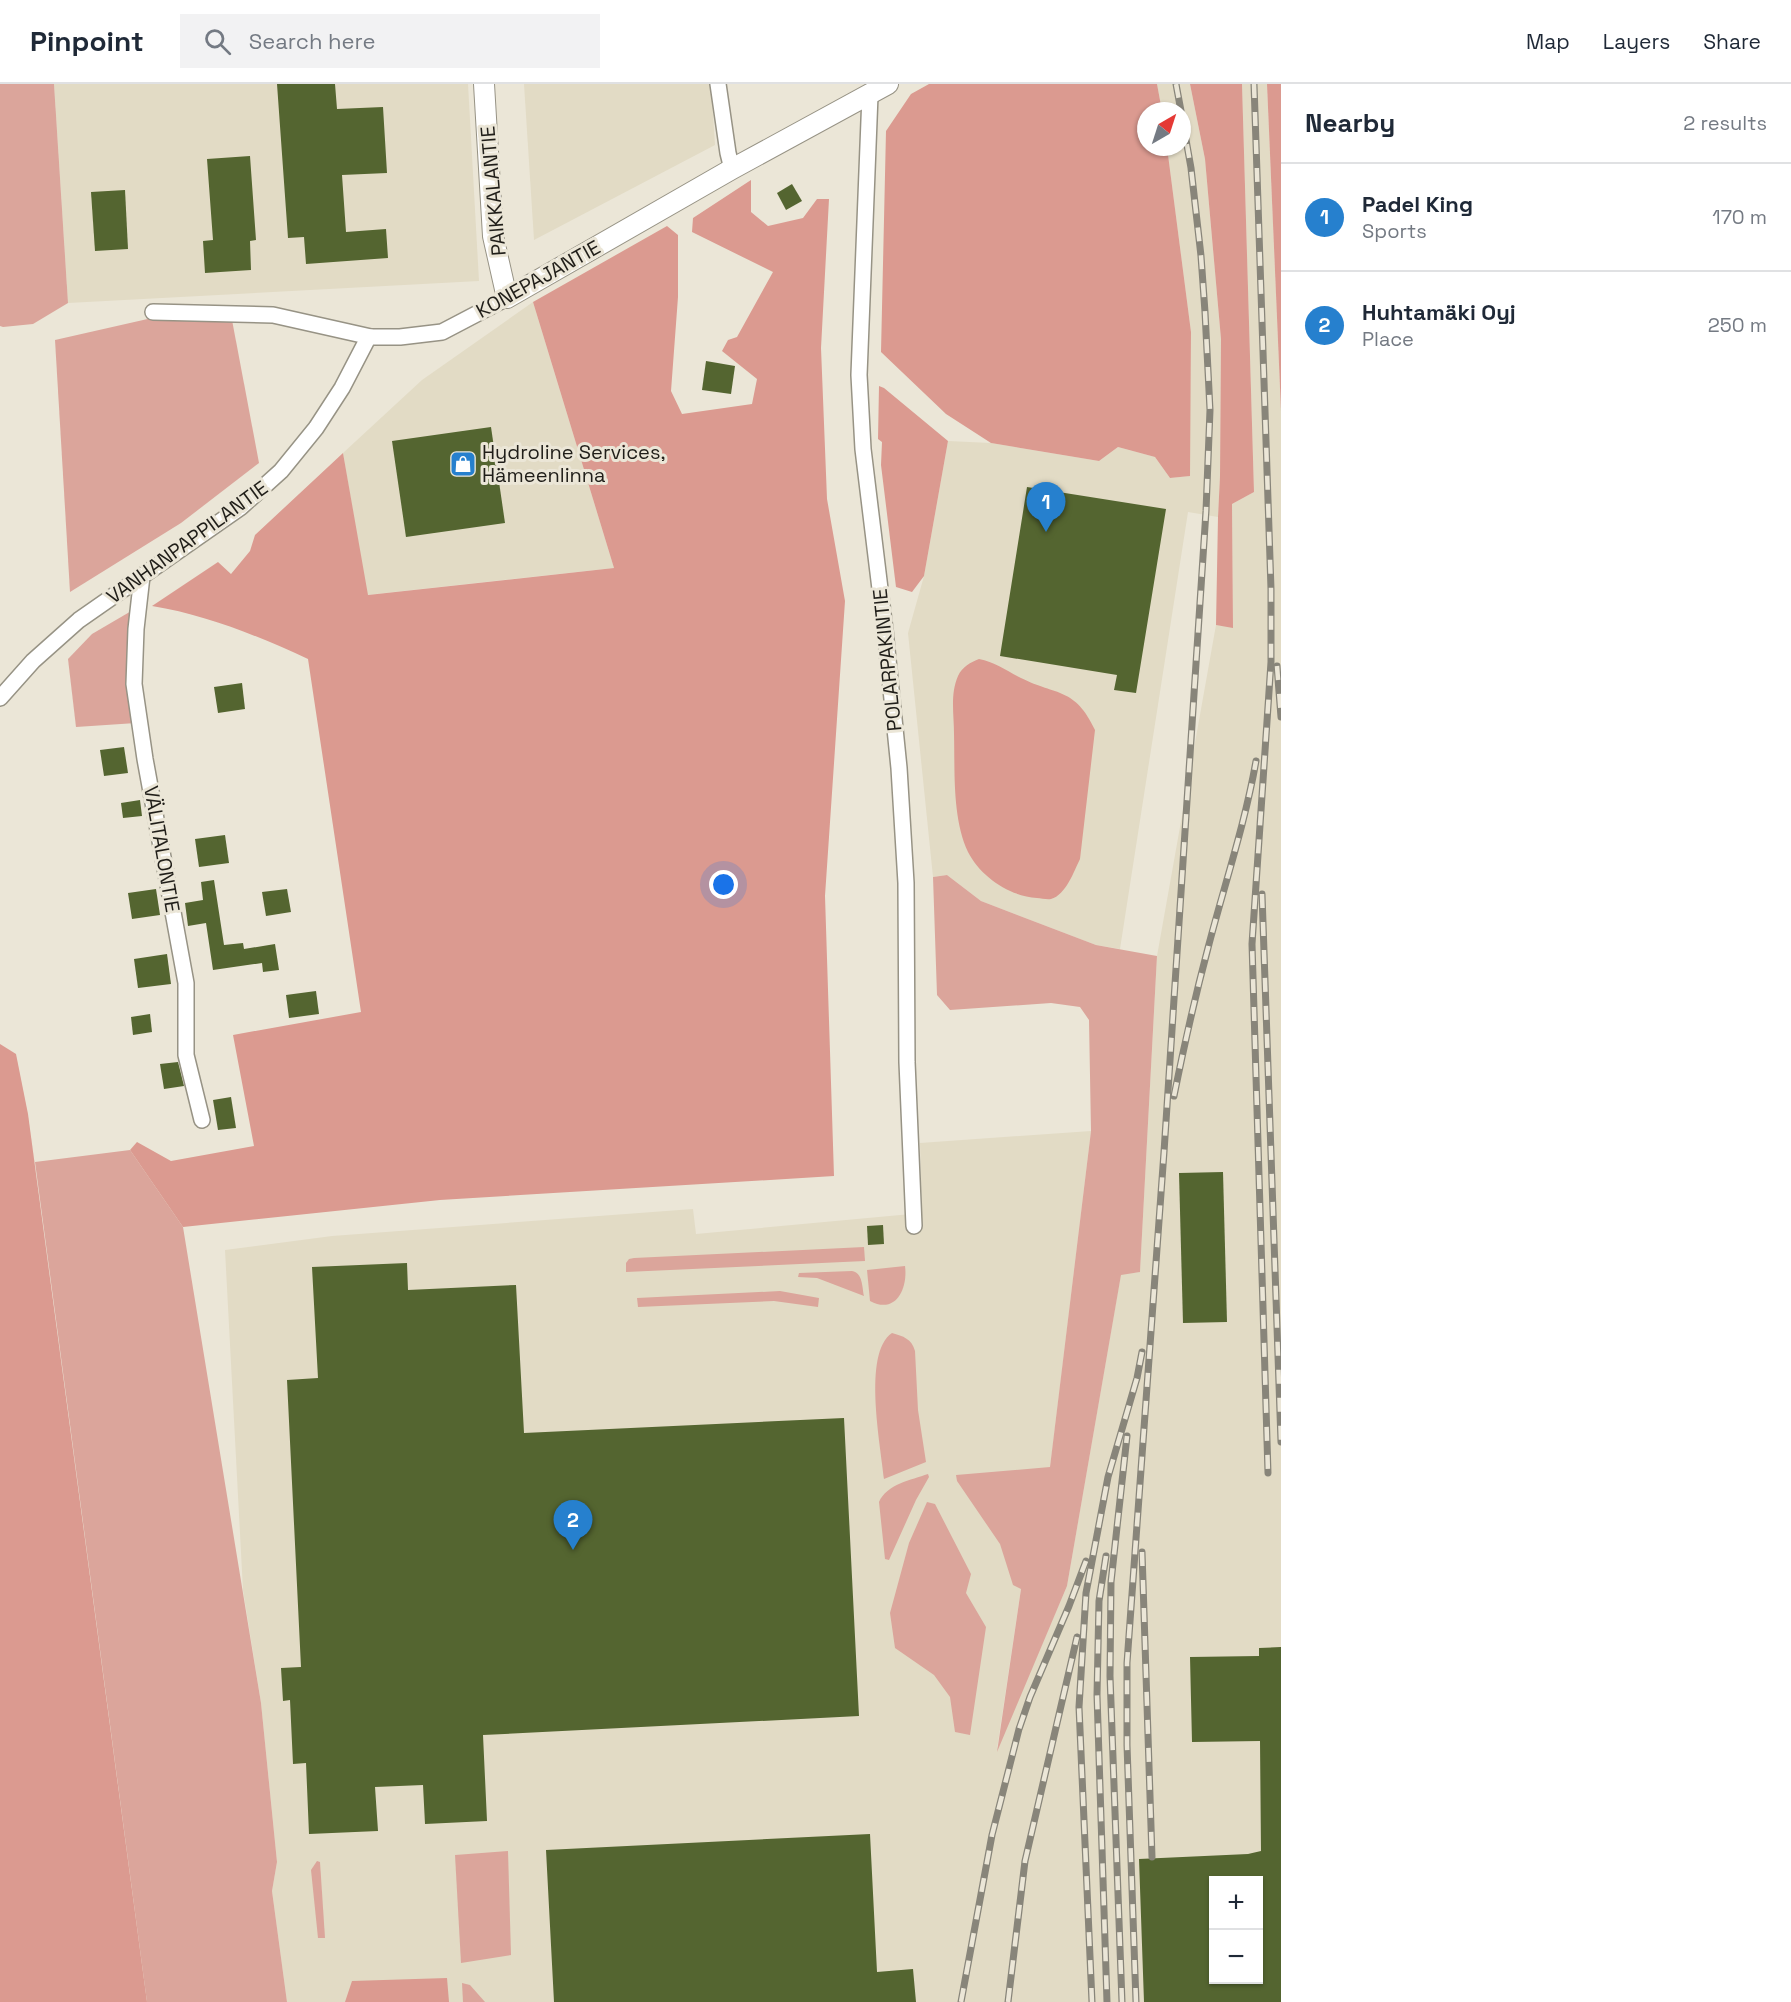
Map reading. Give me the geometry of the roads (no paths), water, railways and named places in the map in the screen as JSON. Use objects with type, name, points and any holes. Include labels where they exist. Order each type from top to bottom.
[{"type":"street","name":"PAIKKALANTIE","points":[[484,84],[493,236],[507,298]]},
{"type":"street","points":[[718,84],[732,168]]},
{"type":"street","name":"KONEPAJANTIE","points":[[153,312],[273,315],[371,337],[400,337],[442,332],[507,298],[732,168],[888,84]]},
{"type":"street","name":"POLARPAKINTIE","points":[[870,95],[859,375],[863,449],[899,768],[906,883],[907,1062],[914,1226]]},
{"type":"street","name":"VANHANPAPPILANTIE","points":[[0,698],[33,661],[79,620],[240,507],[281,471],[316,428],[342,388],[368,338],[371,337]]},
{"type":"street","name":"VÄLITALONTIE","points":[[142,576],[136,629],[134,684],[145,759],[186,983],[186,1055],[202,1120]]},
{"type":"railway","points":[[1176,84],[1179,102]]},
{"type":"railway","points":[[1254,84],[1271,589],[1271,662],[1252,944],[1268,1473]]},
{"type":"railway","points":[[1136,2002],[1127,1745],[1127,1663],[1164,1152],[1206,511],[1210,410],[1201,256],[1189,156]]},
{"type":"railway","points":[[1277,666],[1281,717]]},
{"type":"railway","points":[[1174,1096],[1199,985],[1240,832],[1256,761]]},
{"type":"railway","points":[[1262,894],[1281,1442]]},
{"type":"railway","points":[[1092,2002],[1079,1707],[1086,1593],[1108,1477],[1137,1378],[1142,1352]]},
{"type":"railway","points":[[1122,2002],[1110,1676],[1111,1582],[1127,1436]]},
{"type":"railway","points":[[1142,1552],[1152,1857]]},
{"type":"railway","points":[[1106,1556],[1099,1601],[1097,1695],[1107,2002]]},
{"type":"railway","points":[[961,2002],[992,1835],[1019,1729],[1086,1561]]},
{"type":"railway","points":[[1008,2002],[1025,1861],[1077,1637]]},
{"type":"place","name":"Hydroline Services, Hämeenlinna","points":[[463,464]]},
{"type":"place","name":"Padel King","points":[[1046,532]]},
{"type":"place","name":"Huhtamäki Oyj","points":[[573,1550]]}]
